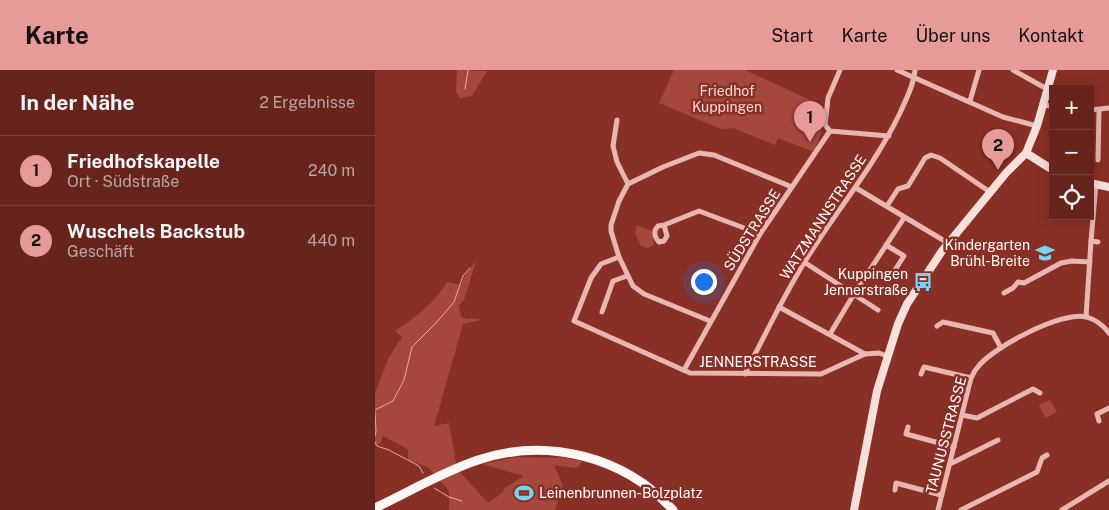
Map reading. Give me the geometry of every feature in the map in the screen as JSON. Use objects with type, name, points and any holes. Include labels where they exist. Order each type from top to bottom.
[{"type":"main road","points":[[853,510],[876,397],[887,356],[907,304],[924,276],[949,243],[1006,172],[1026,153],[1037,126],[1053,70]]},
{"type":"main road","points":[[1026,153],[1049,167]]},
{"type":"main road","points":[[1094,184],[1109,187]]},
{"type":"main road","points":[[375,508],[422,484],[471,463],[495,455],[531,450],[560,452],[593,459],[626,472],[650,488],[673,510]]},
{"type":"street","points":[[839,70],[828,98],[825,113],[825,125],[830,132],[889,136]]},
{"type":"street","points":[[897,70],[1003,117],[1037,126]]},
{"type":"street","name":"WATZMANNSTRASSE","points":[[745,374],[779,306],[804,262],[856,188],[889,136],[915,77],[915,70]]},
{"type":"street","points":[[970,102],[979,70]]},
{"type":"street","points":[[1013,70],[1047,90]]},
{"type":"street","points":[[1043,104],[1049,106]]},
{"type":"street","points":[[1094,110],[1109,108]]},
{"type":"street","points":[[1098,160],[1099,110]]},
{"type":"street","points":[[617,120],[613,146],[617,162],[628,184]]},
{"type":"street","name":"SÜDSTRASSE","points":[[683,370],[760,234],[830,132]]},
{"type":"street","points":[[710,321],[644,294],[633,286],[627,276],[612,238],[611,225],[619,201],[628,184],[663,167],[699,153],[714,155],[792,187]]},
{"type":"street","points":[[887,206],[898,189],[908,186],[925,158],[931,155],[940,158],[990,192]]},
{"type":"street","points":[[856,188],[949,243]]},
{"type":"street","points":[[664,225],[699,212],[760,234]]},
{"type":"street","points":[[1094,213],[1095,242],[1090,262],[1086,317],[1103,326],[1109,333]]},
{"type":"street","points":[[830,334],[904,218]]},
{"type":"street","points":[[886,245],[904,256],[895,270],[893,278]]},
{"type":"street","name":"JENNERSTRASSE","points":[[619,257],[601,264],[591,278],[574,321],[691,373],[821,374],[865,354],[879,353],[887,356]]},
{"type":"street","points":[[1004,293],[1013,288],[1018,282],[1024,282],[1061,263],[1072,261],[1090,262]]},
{"type":"street","points":[[804,262],[878,310]]},
{"type":"street","points":[[602,312],[613,281],[627,276]]},
{"type":"street","points":[[779,306],[865,354]]},
{"type":"street","name":"TAUNUSSTRASSE","points":[[938,510],[971,378],[977,368],[989,355],[1042,325],[1063,319],[1086,317]]},
{"type":"street","points":[[937,326],[943,322],[993,333],[1001,348]]},
{"type":"street","points":[[921,374],[923,367],[971,378]]},
{"type":"street","points":[[962,415],[977,418],[1033,389],[1041,393]]},
{"type":"street","points":[[1099,421],[1097,414],[1109,408]]},
{"type":"street","points":[[908,427],[906,434],[953,447]]},
{"type":"street","points":[[949,464],[999,440]]},
{"type":"street","points":[[961,510],[1037,472],[1042,458],[1047,455]]},
{"type":"street","points":[[1062,510],[1109,482]]},
{"type":"street","points":[[895,490],[896,483],[941,495]]},
{"type":"green space","points":[[457,70],[487,71],[472,96],[460,98],[456,92]]},
{"type":"green space","name":"Friedhof Kuppingen","points":[[674,70],[745,70],[823,106],[814,126],[822,130],[815,149],[812,151],[778,138],[775,145],[733,128],[721,129],[659,103]]},
{"type":"green space","points":[[637,225],[652,231],[654,245],[648,248],[641,246],[635,233]]},
{"type":"green space","points":[[476,261],[464,300],[459,305],[461,317],[481,320],[463,324],[434,426],[449,423],[457,469],[488,503],[504,491],[503,489],[524,476],[482,464],[516,457],[565,458],[582,461],[575,468],[554,465],[563,486],[555,510],[449,510],[449,491],[428,467],[408,460],[408,449],[383,436],[381,442],[375,446],[375,393],[389,357],[402,337],[395,331],[424,310],[447,282],[461,285],[464,277]]},
{"type":"green space","points":[[1050,400],[1057,412],[1046,418],[1039,405]]},
{"type":"waterway","points":[[465,89],[468,70]]},
{"type":"waterway","points":[[375,410],[393,401],[404,380],[412,347],[454,302],[463,276],[470,268]]},
{"type":"waterway","points":[[375,412],[375,436]]},
{"type":"waterway","points":[[375,442],[377,446],[389,450],[419,466],[423,473]]},
{"type":"waterway","points":[[434,488],[449,497],[462,501]]},
{"type":"place","name":"Friedhofskapelle","points":[[810,142]]},
{"type":"place","name":"Wuschels Backstub","points":[[998,170]]},
{"type":"place","name":"Kindergarten Brühl-Breite","points":[[1045,253]]},
{"type":"place","name":"Kuppingen Jennerstraße","points":[[923,282]]},
{"type":"place","name":"Leinenbrunnen-Bolzplatz","points":[[524,493]]}]
